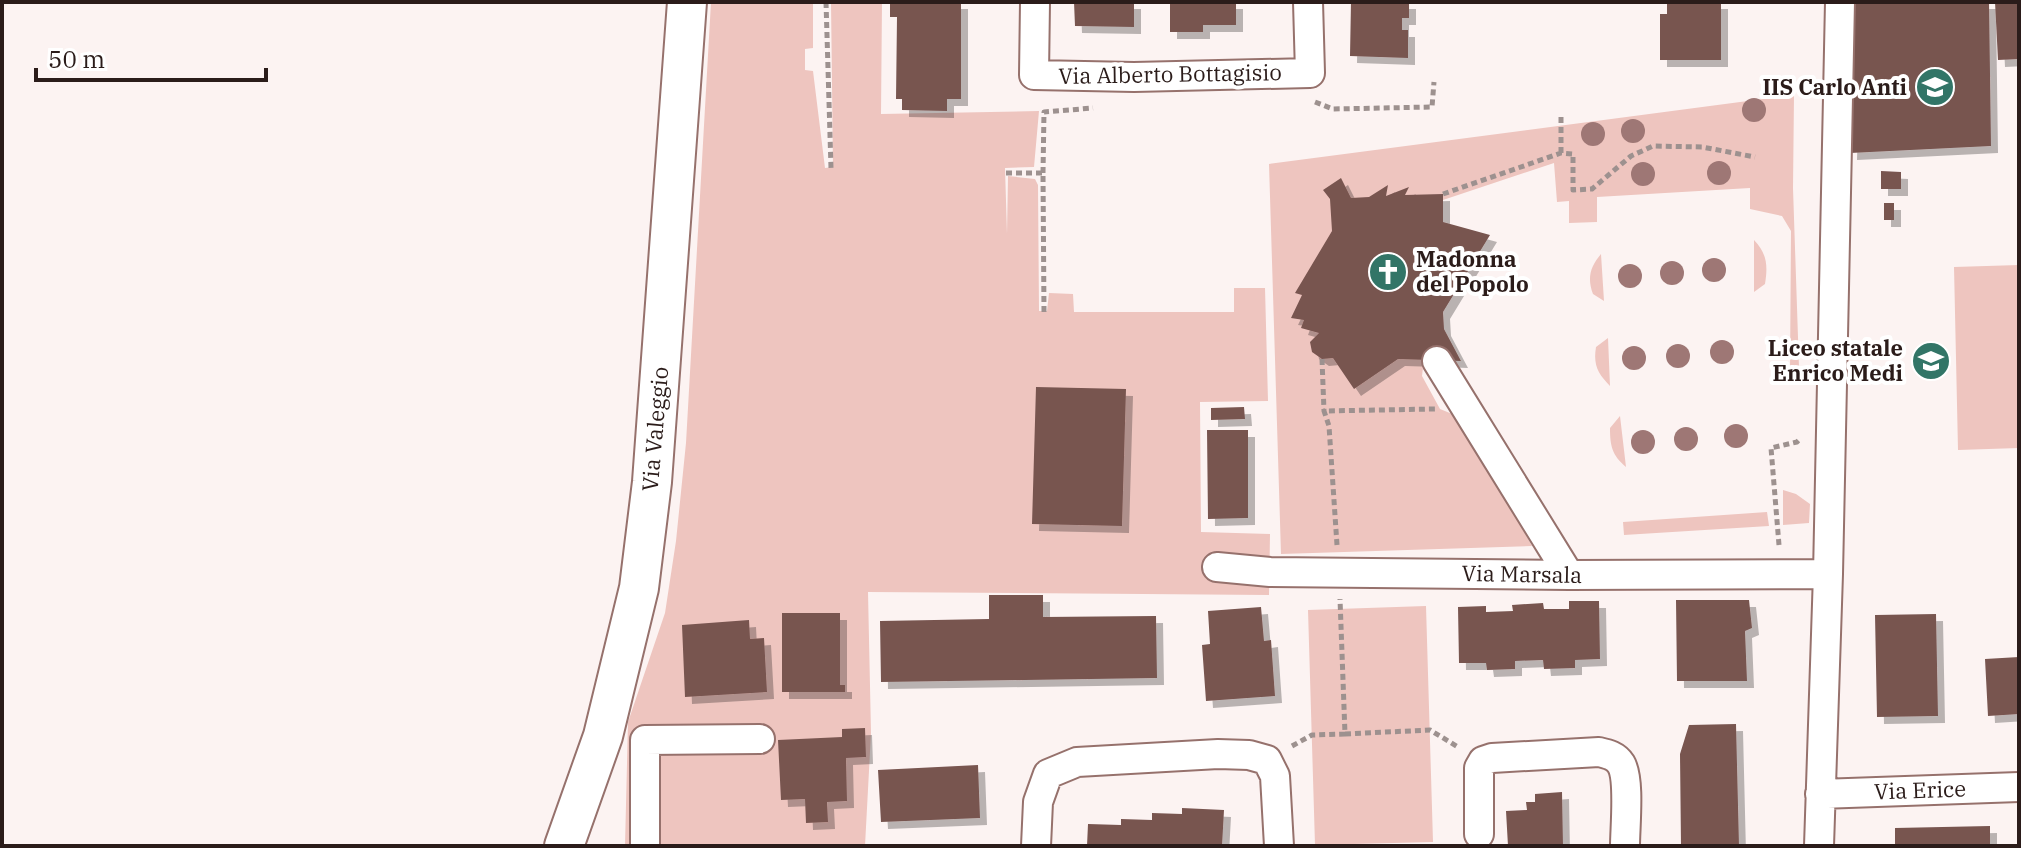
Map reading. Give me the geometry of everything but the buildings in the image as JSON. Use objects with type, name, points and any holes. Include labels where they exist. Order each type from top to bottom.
[{"type":"main road","name":"Via Valeggio","points":[[564,846],[603,736],[639,588],[652,482],[687,2]]},
{"type":"street","name":"Via Alberto Bottagisio","points":[[1035,2],[1034,75],[1134,77],[1310,73],[1308,2]]},
{"type":"street","points":[[1819,846],[1840,2]]},
{"type":"street","points":[[1437,361],[1569,575]]},
{"type":"street","name":"Via Marsala","points":[[1217,567],[1270,572],[1828,574]]},
{"type":"street","points":[[645,846],[645,740],[760,739]]},
{"type":"street","points":[[1479,834],[1479,768],[1483,761],[1599,752],[1610,754],[1620,764],[1625,776],[1625,846]]},
{"type":"street","points":[[1036,846],[1038,802],[1048,774],[1077,762],[1218,754],[1249,755],[1267,760],[1275,776],[1279,846]]},
{"type":"street","name":"Via Erice","points":[[1820,794],[2019,787]]},
{"type":"path","points":[[826,2],[831,168]]},
{"type":"path","points":[[1044,312],[1044,112],[1103,107]]},
{"type":"path","points":[[1561,114],[1561,153]]},
{"type":"path","points":[[1443,194],[1561,153],[1573,154],[1573,190],[1592,189],[1631,156],[1653,146],[1702,147],[1755,157]]},
{"type":"path","points":[[1006,173],[1043,173]]},
{"type":"path","points":[[1322,359],[1339,571],[1345,734]]},
{"type":"path","points":[[1324,411],[1466,409]]},
{"type":"path","points":[[1267,760],[1312,735],[1430,730],[1483,761]]},
{"type":"shaded area","points":[[711,2],[813,2],[813,48],[805,49],[805,70],[813,71],[825,168],[833,167],[831,2],[882,2],[881,114],[1039,111],[1034,167],[1005,168],[1007,234],[1008,176],[1035,179],[1038,185],[1039,311],[1047,311],[1049,293],[1073,294],[1074,312],[1234,312],[1234,288],[1265,288],[1268,401],[1200,402],[1201,532],[1270,534],[1269,595],[868,592],[871,733],[865,846],[625,846],[628,722],[665,613],[686,443]]},
{"type":"shaded area","points":[[1794,95],[1793,188],[1799,367],[1790,372],[1791,231],[1782,216],[1750,209],[1750,188],[1597,197],[1597,222],[1569,223],[1569,201],[1557,202],[1554,163],[1443,200],[1422,376],[1440,409],[1462,418],[1532,546],[1281,554],[1269,164]]},
{"type":"shaded area","points":[[1754,240],[1766,260],[1766,271],[1765,284],[1754,292]]},
{"type":"shaded area","points":[[1601,254],[1604,301],[1593,294],[1590,283],[1592,268]]},
{"type":"shaded area","points":[[2019,265],[2019,448],[1958,450],[1954,267]]},
{"type":"shaded area","points":[[1608,338],[1610,386],[1600,373],[1595,359],[1596,347]]},
{"type":"shaded area","points":[[1620,416],[1626,467],[1615,454],[1611,440],[1610,428]]},
{"type":"shaded area","points":[[1783,490],[1796,494],[1810,504],[1809,523],[1783,525]]},
{"type":"shaded area","points":[[1767,512],[1769,526],[1624,535],[1623,522]]},
{"type":"shaded area","points":[[1426,606],[1433,842],[1315,845],[1308,610]]},
{"type":"place","name":"IIS Carlo Anti","points":[[1935,87]]},
{"type":"place","name":"Madonna del Popolo","points":[[1388,272]]},
{"type":"place","name":"Liceo statale Enrico Medi","points":[[1931,361]]}]
